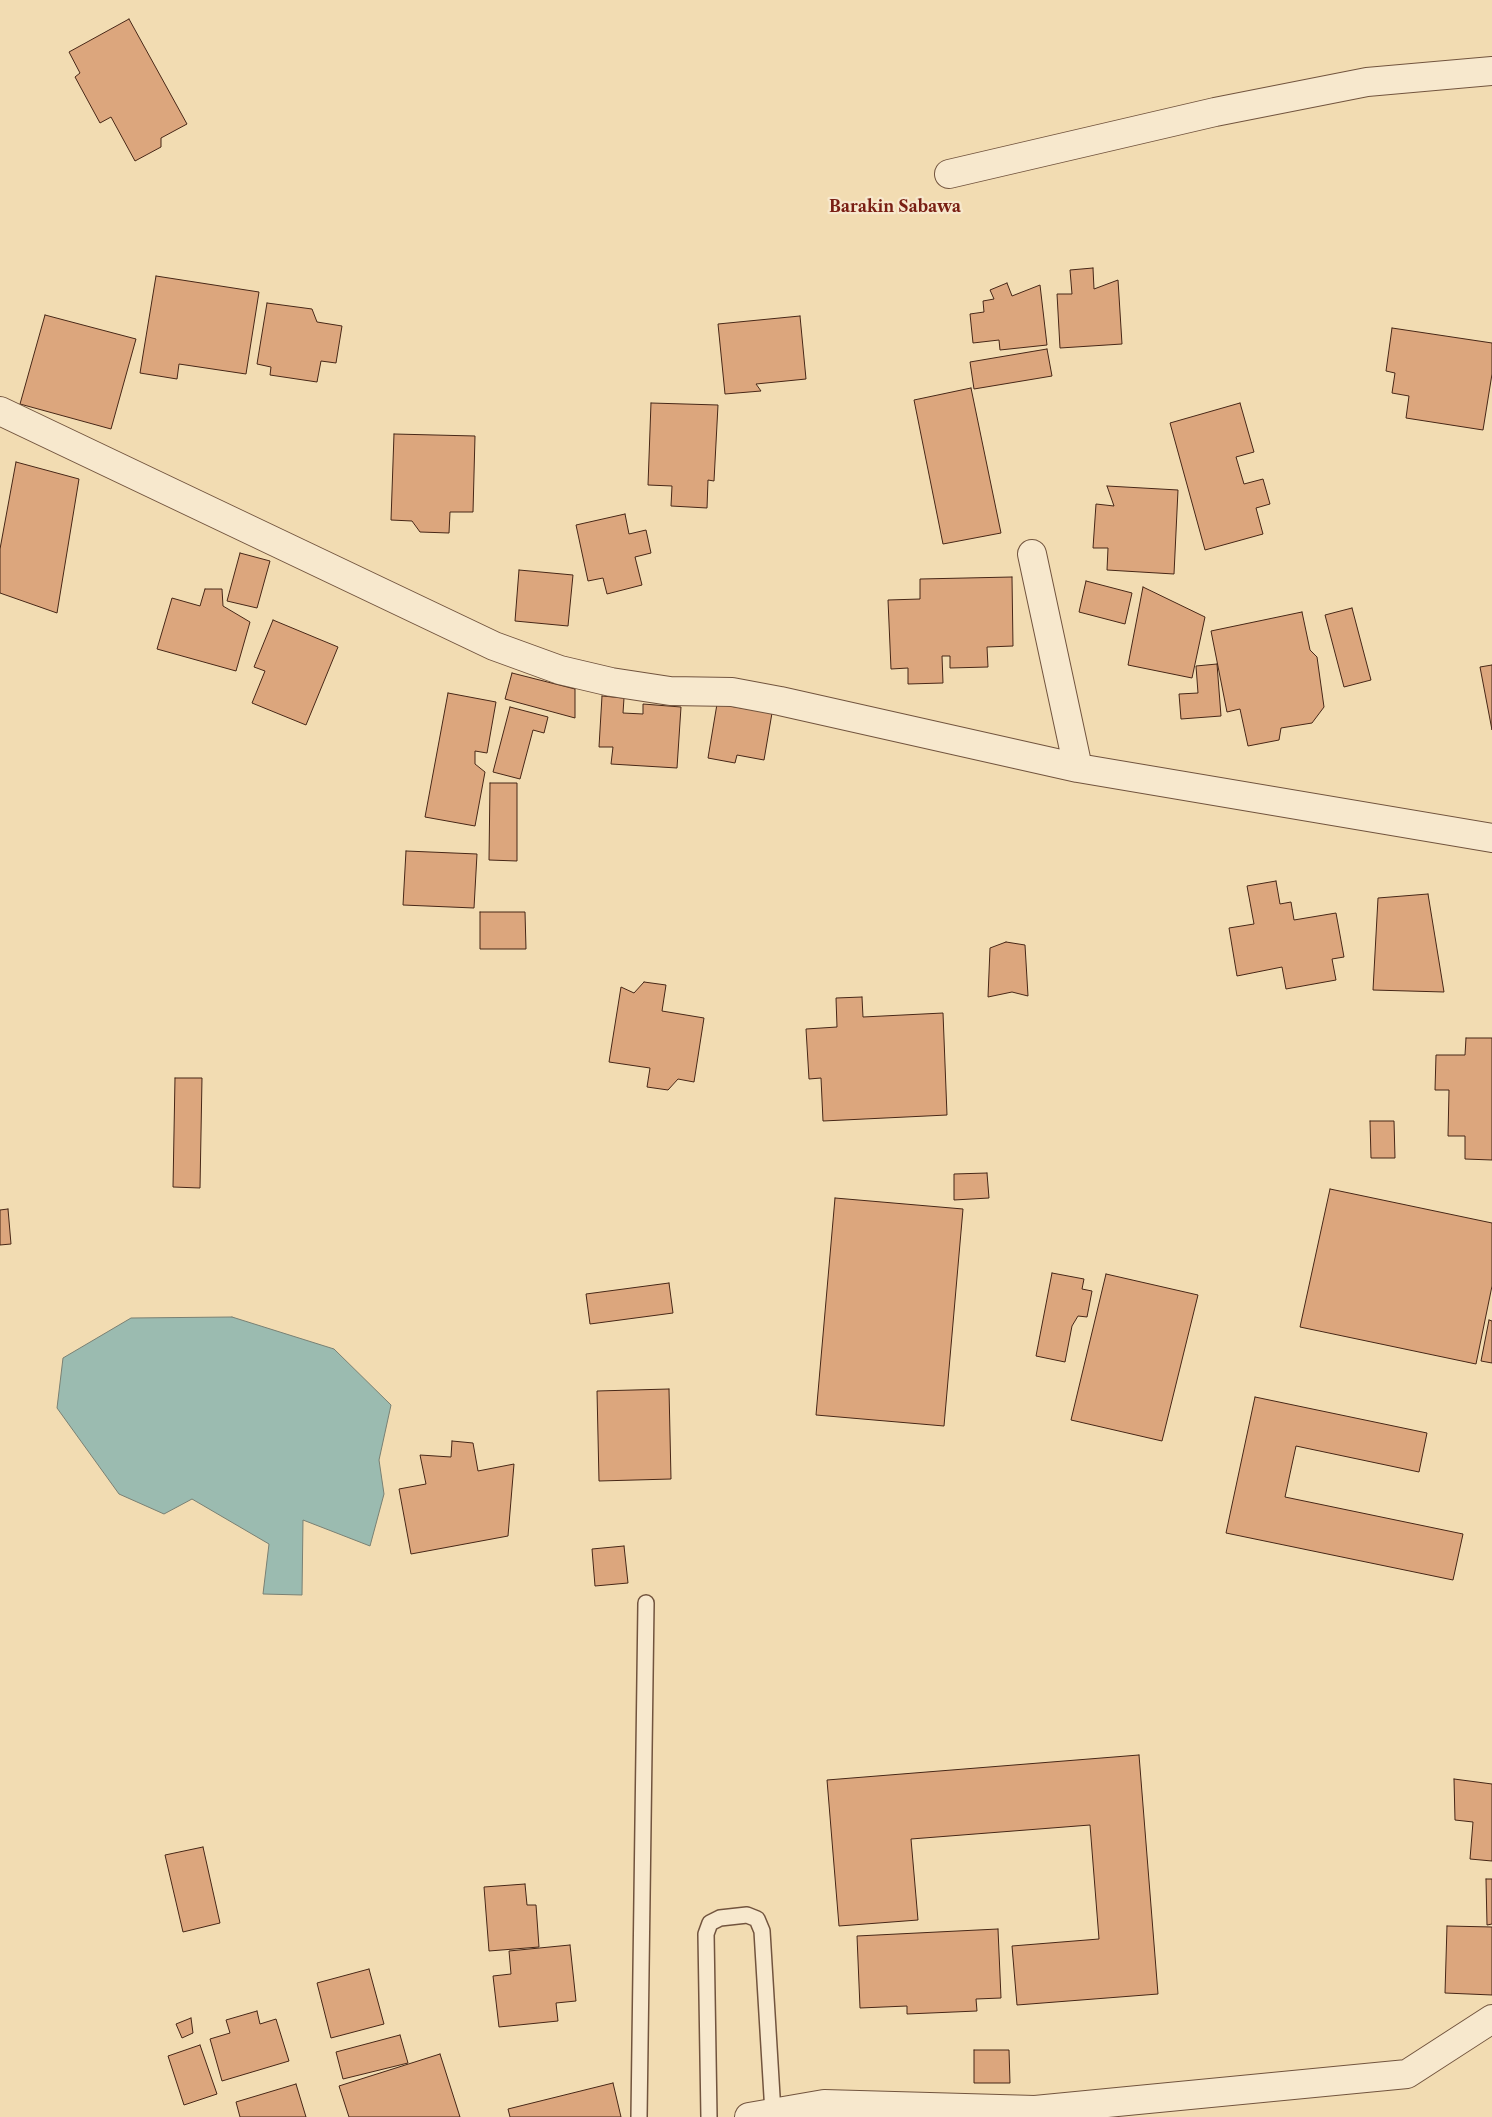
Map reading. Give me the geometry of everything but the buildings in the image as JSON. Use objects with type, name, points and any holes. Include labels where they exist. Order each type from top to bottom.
[{"type":"street","points":[[949,174],[1214,112],[1367,82],[1492,70]]},
{"type":"street","points":[[0,411],[494,646],[560,670],[611,682],[670,691],[732,692],[780,701],[1078,768],[1492,838]]},
{"type":"street","points":[[1032,554],[1078,768]]},
{"type":"street","points":[[761,2115],[824,2104],[1035,2110],[1407,2074],[1492,2019]]},
{"type":"lane","points":[[639,2117],[646,1603]]},
{"type":"lane","points":[[709,2117],[706,1934],[710,1923],[720,1918],[747,1914],[757,1919],[762,1931],[761,2115]]},
{"type":"water","points":[[232,1317],[334,1349],[391,1405],[379,1460],[384,1494],[370,1546],[303,1520],[302,1595],[263,1594],[269,1544],[192,1499],[164,1514],[119,1494],[57,1408],[63,1358],[131,1318]]},
{"type":"district","name":"Barakin Sabawa","points":[[895,207]]}]
